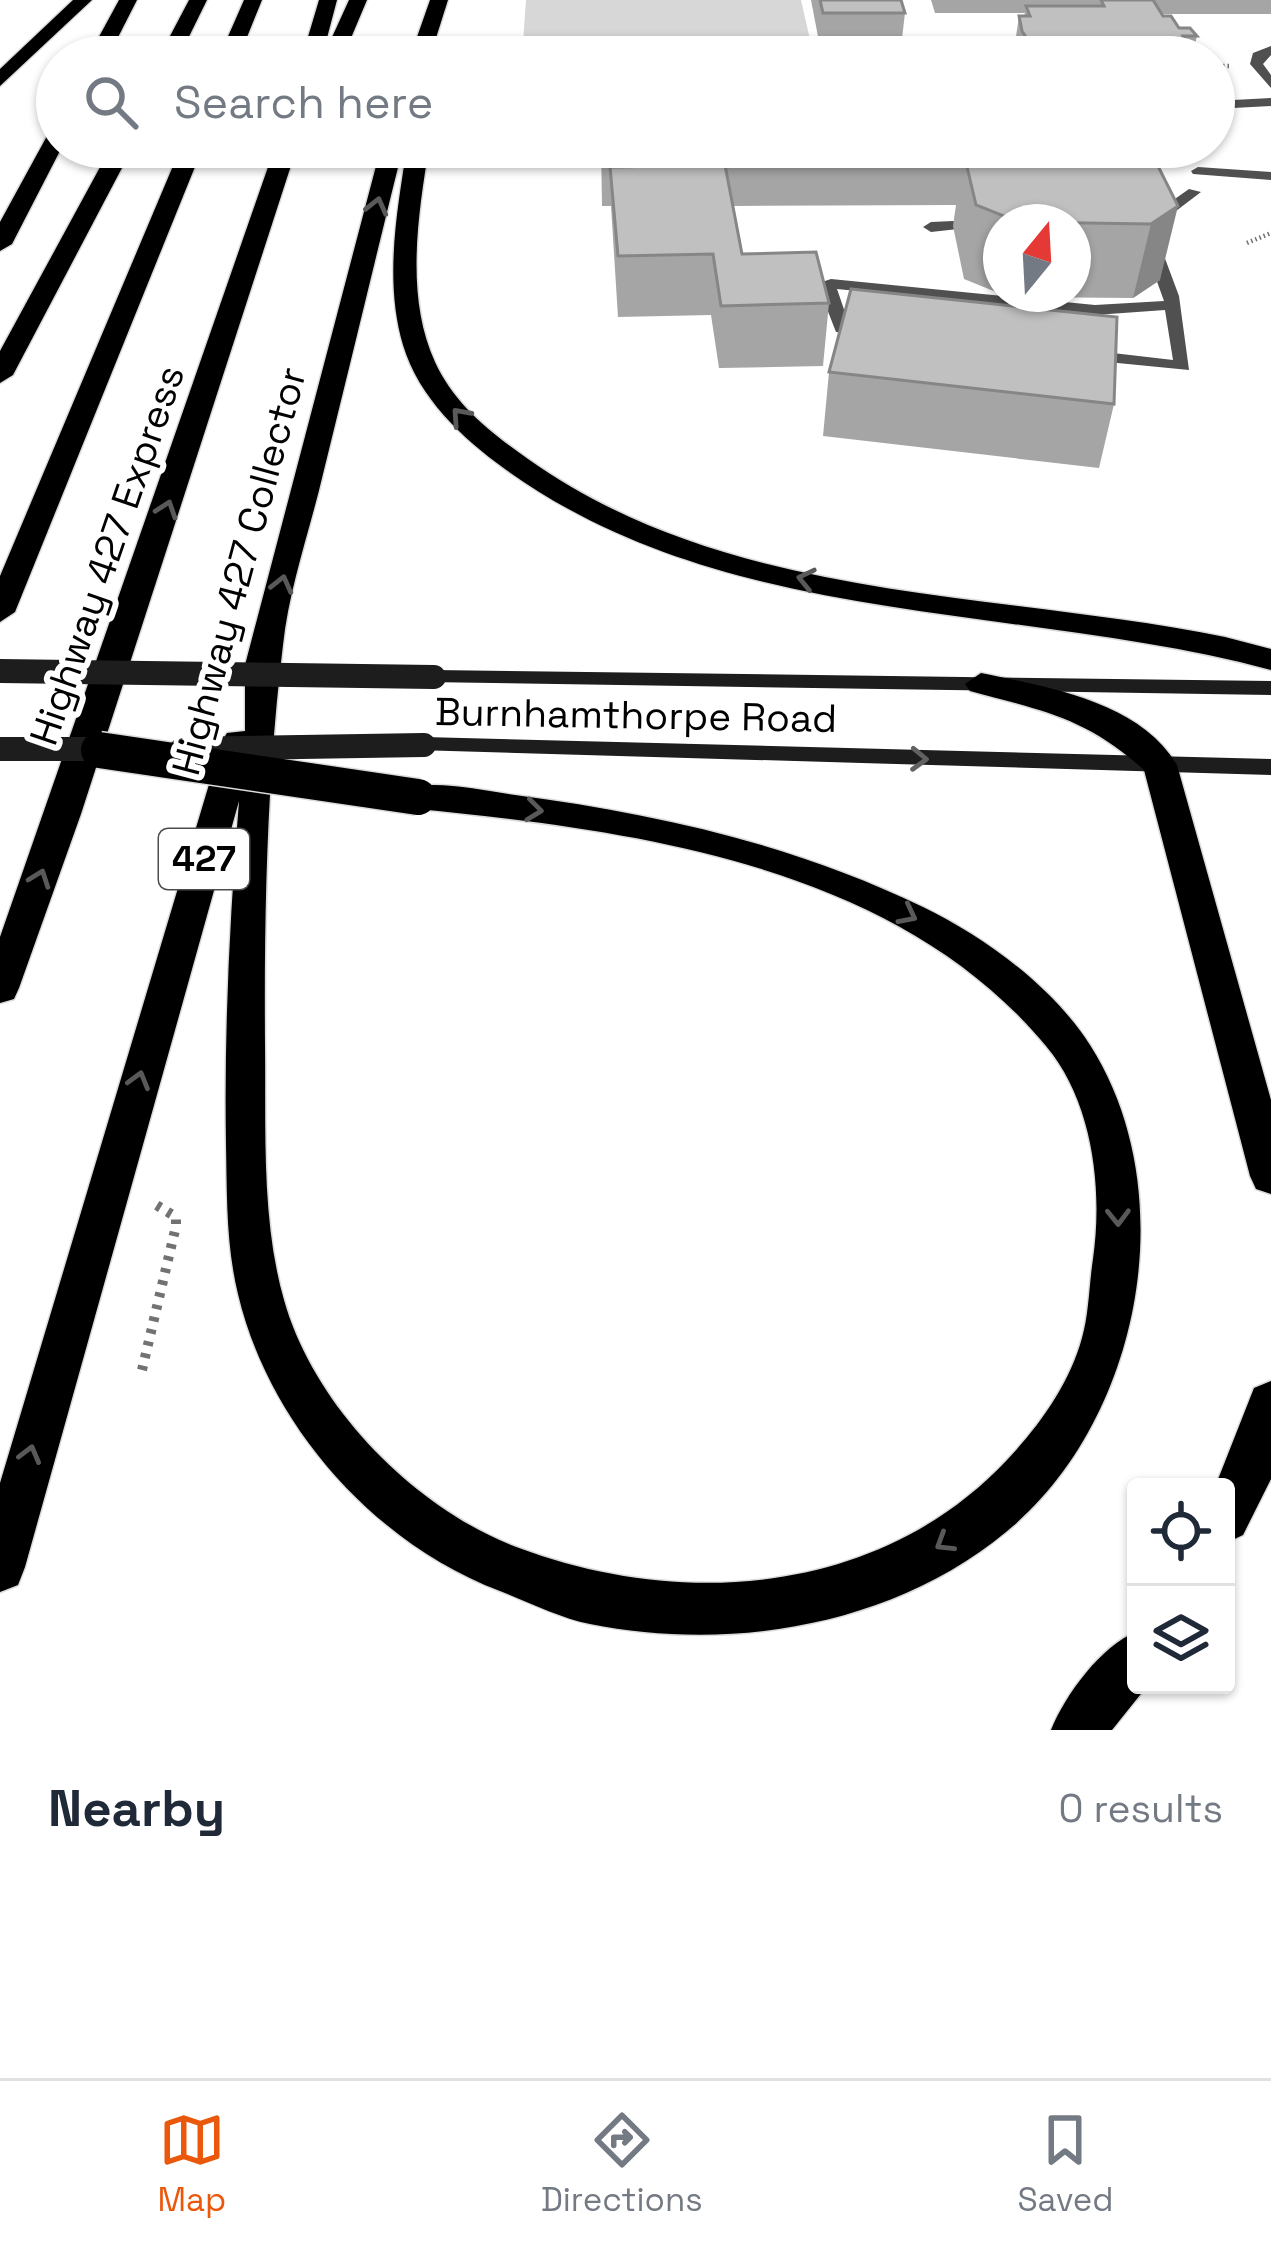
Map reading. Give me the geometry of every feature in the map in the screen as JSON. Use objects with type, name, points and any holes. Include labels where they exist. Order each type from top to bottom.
[{"type":"highway","points":[[46,36],[83,0]]},
{"type":"highway","points":[[109,36],[128,0]]},
{"type":"highway","points":[[180,36],[198,0]]},
{"type":"highway","points":[[238,36],[253,0]]},
{"type":"highway","points":[[318,36],[328,0]]},
{"type":"highway","points":[[342,36],[358,0]]},
{"type":"highway","points":[[428,36],[441,0]]},
{"type":"highway","points":[[436,36],[441,0]]},
{"type":"highway","points":[[0,80],[36,45]]},
{"type":"highway","points":[[0,244],[40,168]]},
{"type":"highway","points":[[0,375],[111,168]]},
{"type":"highway","name":"Highway 427 Express","points":[[0,612],[183,168]]},
{"type":"highway","name":"Highway 427 Express","points":[[0,988],[280,168]]},
{"type":"highway","points":[[266,214],[286,168]]},
{"type":"highway","name":"Highway 427 Collector","points":[[0,1567],[267,644],[387,168]]},
{"type":"highway","points":[[416,168],[408,248],[416,345],[434,384],[465,424],[542,487],[626,526],[752,566],[940,606],[1222,643],[1271,660]]},
{"type":"highway","points":[[99,750],[418,797],[563,814],[742,853],[822,878],[951,938],[1007,980],[1064,1037],[1088,1079],[1118,1177],[1119,1263],[1095,1374],[1056,1440],[1014,1494],[943,1546],[848,1592],[793,1607],[731,1614],[637,1610],[568,1596],[445,1540],[380,1488],[325,1423],[276,1342],[252,1243],[242,1054],[267,644]]},
{"type":"highway","points":[[981,684],[1065,701],[1114,722],[1160,765],[1271,1176]]},
{"type":"highway","points":[[1235,1501],[1255,1460],[1271,1404]]},
{"type":"highway","points":[[1078,1730],[1127,1669]]},
{"type":"main road","name":"Burnhamthorpe Road","points":[[0,671],[1271,688]]},
{"type":"main road","name":"Burnhamthorpe Road","points":[[0,749],[424,745],[1271,767]]},
{"type":"street","points":[[1271,50],[1256,60],[1271,84]]},
{"type":"street","points":[[1235,104],[1271,102]]},
{"type":"street","points":[[1069,353],[1183,366],[1172,305],[1149,237],[1194,192],[1198,171],[1271,176]]},
{"type":"street","points":[[1135,224],[1165,218]]},
{"type":"street","points":[[931,227],[953,226]]},
{"type":"street","points":[[887,333],[842,328],[828,291],[831,284],[1095,310],[1172,305]]},
{"type":"path","points":[[1247,243],[1271,233]]},
{"type":"path","points":[[110,1180],[176,1217],[142,1370]]},
{"type":"shaded area","points":[[526,0],[801,0],[809,36],[523,36]]},
{"type":"building","points":[[820,0],[901,0],[905,13],[823,13]]},
{"type":"building","points":[[1101,0],[1153,0],[1163,16],[1171,16],[1179,28],[1190,28],[1197,36],[1025,36],[1022,31],[1019,16],[1030,16],[1026,6],[1104,6]]},
{"type":"building","points":[[610,168],[726,168],[742,254],[816,252],[829,303],[721,306],[713,254],[618,256]]},
{"type":"building","points":[[967,168],[1159,168],[1178,206],[1151,224],[1091,223],[1091,204],[983,204],[983,208],[976,205]]},
{"type":"building","points":[[851,289],[983,303],[983,312],[1117,317],[1114,404],[829,372]]}]
